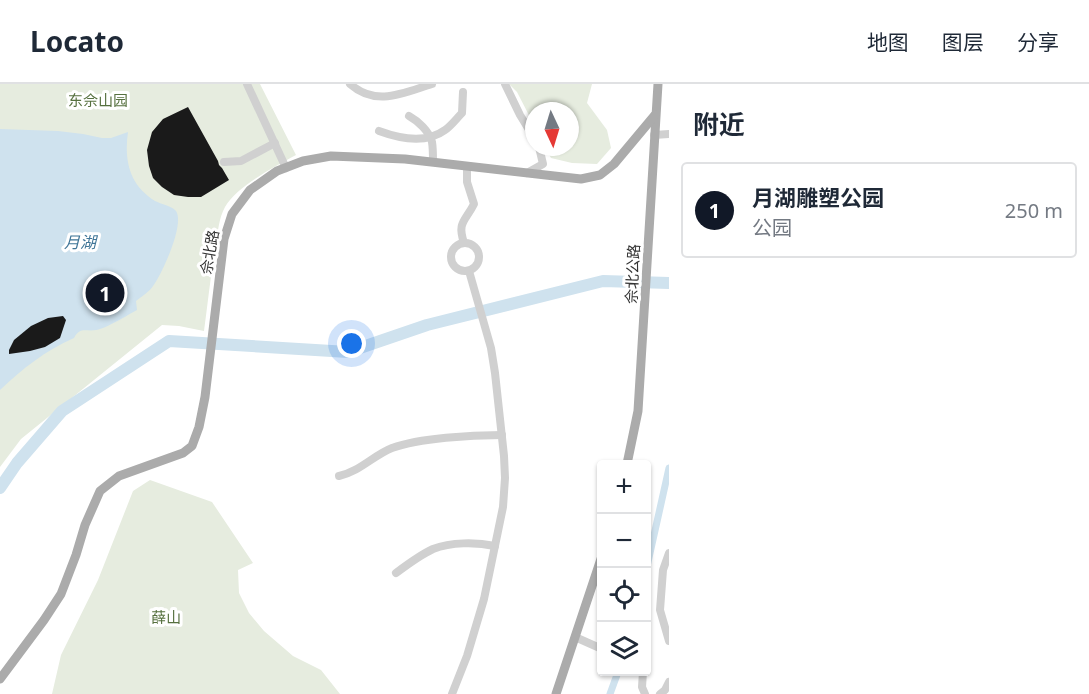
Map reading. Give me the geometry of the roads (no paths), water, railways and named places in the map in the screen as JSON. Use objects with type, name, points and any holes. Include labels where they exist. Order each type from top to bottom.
[{"type":"main road","name":"佘北公路","points":[[628,460],[638,411],[658,84]]},
{"type":"main road","name":"佘北路","points":[[0,679],[61,594],[100,490],[119,476],[183,453],[192,446],[199,427],[205,397],[224,239],[232,214],[250,190],[277,171],[303,161],[331,156],[405,159],[581,179],[600,175],[614,164],[656,115]]},
{"type":"main road","points":[[556,694],[598,568]]},
{"type":"street","points":[[247,84],[286,168]]},
{"type":"street","points":[[350,84],[356,90],[369,96],[391,97],[432,84]]},
{"type":"street","points":[[505,84],[525,123]]},
{"type":"street","points":[[379,131],[396,137],[430,138],[444,131],[462,113],[463,92]]},
{"type":"street","points":[[409,116],[418,121],[430,138],[433,162]]},
{"type":"street","points":[[654,135],[669,134]]},
{"type":"street","points":[[224,162],[241,161],[275,143]]},
{"type":"street","points":[[527,173],[543,164],[541,156]]},
{"type":"street","points":[[464,243],[462,225],[474,204],[467,182],[467,166]]},
{"type":"street","points":[[464,243],[474,246],[478,251],[478,263],[469,271],[457,268],[452,262],[455,248],[464,243]]},
{"type":"street","points":[[452,694],[467,656],[484,599],[503,507],[505,478],[495,373],[488,334],[469,271]]},
{"type":"street","points":[[339,476],[359,468],[376,456],[410,443],[502,435]]},
{"type":"street","points":[[396,573],[423,554],[443,546],[479,544],[495,546]]},
{"type":"street","points":[[669,553],[663,570],[660,610],[669,640]]},
{"type":"street","points":[[575,637],[597,648]]},
{"type":"street","points":[[643,676],[642,687],[645,694]]},
{"type":"street","points":[[660,694],[669,682]]},
{"type":"water","name":"月湖","points":[[0,129],[58,131],[102,138],[111,138],[128,132],[128,162],[134,180],[146,195],[174,209],[178,217],[175,237],[167,260],[153,286],[136,301],[137,310],[100,329],[79,332],[74,338],[53,349],[17,374],[0,390]]},
{"type":"waterway","points":[[0,488],[17,463],[62,411],[169,341],[348,352],[427,325],[603,281],[669,283]]},
{"type":"waterway","points":[[647,568],[669,468]]},
{"type":"waterway","points":[[610,694],[617,676]]},
{"type":"place","name":"月湖雕塑公园","points":[[105,293]]},
{"type":"park label","name":"东佘山园","points":[[98,100]]},
{"type":"park label","name":"薛山","points":[[166,617]]}]
